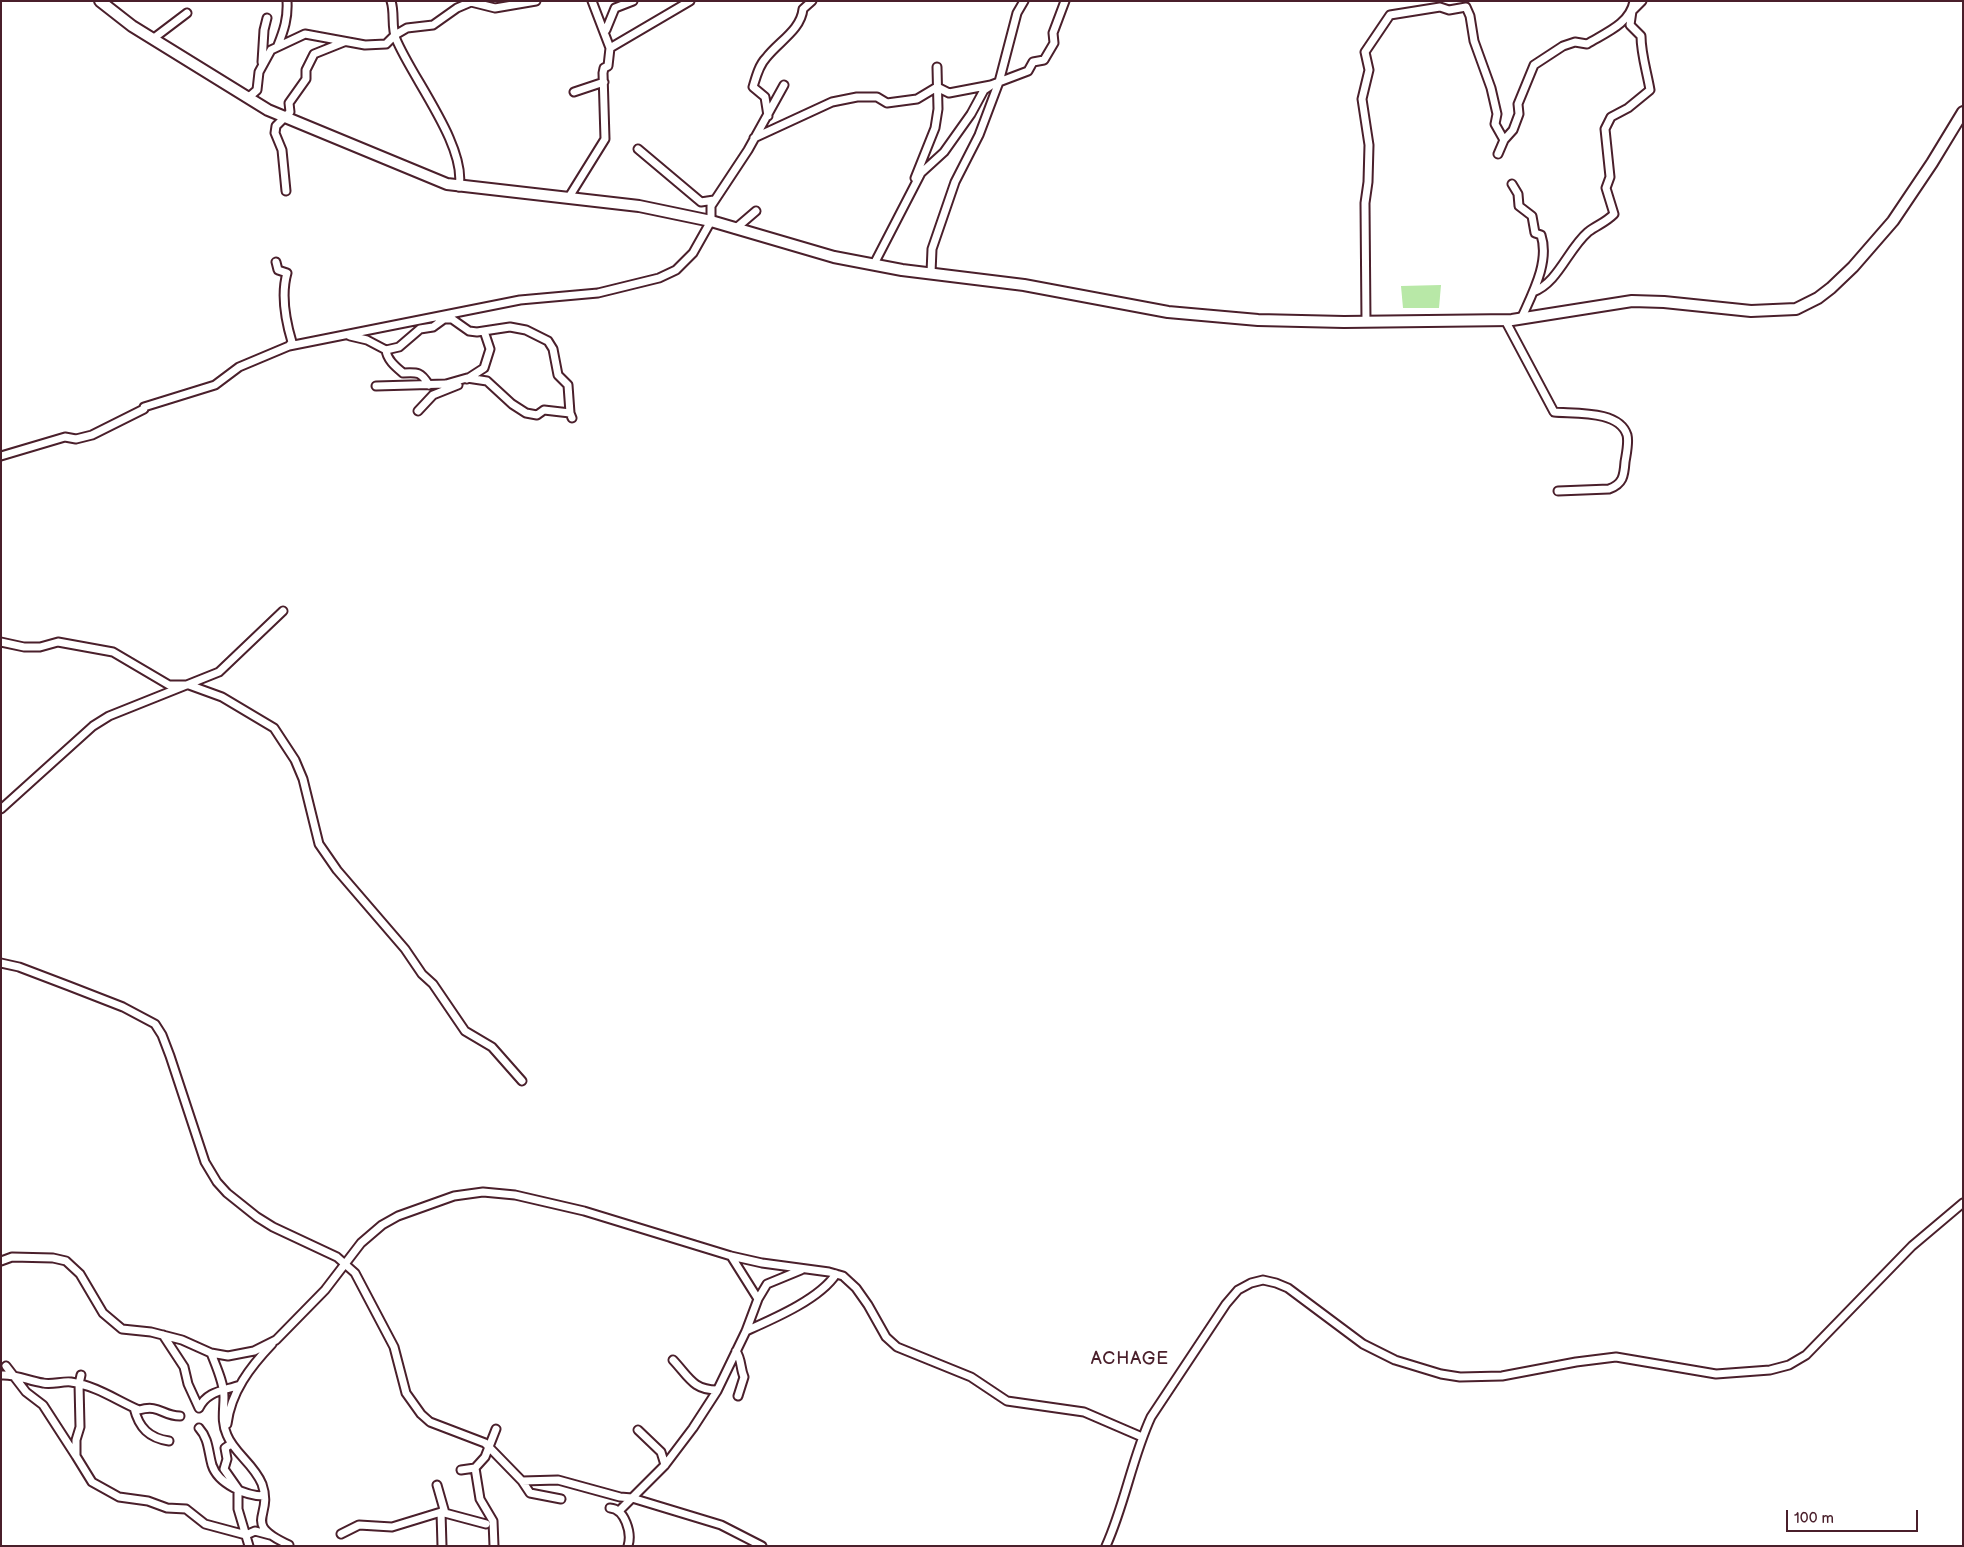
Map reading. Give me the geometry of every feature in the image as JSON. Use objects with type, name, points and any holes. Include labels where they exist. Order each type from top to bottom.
[{"type":"street","points":[[100,1],[132,26],[268,110],[459,187],[569,197],[639,206],[711,220],[735,229],[834,257],[931,273],[1024,285],[1168,312],[1258,320],[1366,322],[1505,320],[1632,302],[1664,302],[1751,311],[1796,309],[1818,298],[1854,267],[1893,221],[1963,112]]},
{"type":"street","points":[[278,45],[285,27],[288,1]]},
{"type":"street","points":[[391,1],[394,35],[411,70],[444,127],[461,176],[459,187]]},
{"type":"street","points":[[249,98],[257,90],[259,72],[271,50],[278,45],[305,34],[344,42],[374,45],[386,44],[394,35],[407,28],[433,25],[456,8],[471,2],[495,8],[536,1]]},
{"type":"street","points":[[569,197],[605,139],[604,68],[608,66],[610,48],[592,1]]},
{"type":"street","points":[[606,30],[615,8],[633,1]]},
{"type":"street","points":[[610,48],[690,1]]},
{"type":"street","points":[[768,116],[765,97],[753,87],[759,69],[766,57],[797,26],[802,17],[803,8],[812,1]]},
{"type":"street","points":[[931,273],[932,248],[955,182],[979,135],[999,82],[1017,13],[1024,1]]},
{"type":"street","points":[[937,87],[949,93],[991,85],[1028,72],[1033,62],[1044,60],[1054,43],[1053,33],[1064,1]]},
{"type":"street","points":[[1533,292],[1542,289],[1589,232],[1604,224],[1614,214],[1606,188],[1610,177],[1605,129],[1611,116],[1628,108],[1650,90],[1646,65],[1641,51],[1641,36],[1630,25],[1634,1]]},
{"type":"street","points":[[1498,154],[1504,140],[1513,130],[1518,114],[1518,104],[1534,65],[1563,46],[1575,42],[1587,44],[1620,25],[1642,1]]},
{"type":"street","points":[[1366,322],[1365,203],[1368,182],[1369,145],[1362,99],[1369,70],[1365,52],[1390,14],[1440,7],[1449,10],[1466,7],[1470,16],[1469,20],[1474,42],[1491,88],[1497,114],[1495,124],[1504,140]]},
{"type":"street","points":[[154,38],[187,13]]},
{"type":"street","points":[[262,65],[267,18]]},
{"type":"street","points":[[276,126],[290,112],[288,103],[306,79],[306,70],[314,54],[344,42]]},
{"type":"street","points":[[907,200],[922,156],[929,147],[935,128],[938,110],[937,67]]},
{"type":"street","points":[[574,92],[604,82]]},
{"type":"street","points":[[1,456],[65,437],[76,439],[92,435],[136,414],[144,406],[215,385],[239,367],[289,346],[487,306],[549,296],[598,293],[659,278],[676,270],[693,253],[711,220],[710,206],[768,116],[784,85]]},
{"type":"street","points":[[874,264],[921,173],[944,152],[971,114],[984,90],[991,85]]},
{"type":"street","points":[[754,138],[832,102],[867,97],[877,97],[887,103],[917,99],[937,87]]},
{"type":"street","points":[[268,110],[276,126],[275,133],[282,150],[286,191]]},
{"type":"street","points":[[638,149],[701,202],[714,200]]},
{"type":"street","points":[[1512,184],[1518,194],[1519,206],[1532,216],[1535,232],[1541,235],[1546,249],[1533,292],[1520,319]]},
{"type":"street","points":[[735,229],[756,211]]},
{"type":"street","points":[[276,262],[278,270],[287,273],[284,281],[285,306],[292,342],[289,346]]},
{"type":"street","points":[[346,335],[367,340],[386,350],[399,347],[420,329],[433,327],[444,319],[452,319],[469,330],[484,331],[510,327],[526,330],[548,341],[556,358],[558,376],[568,385],[571,415],[544,410],[538,415],[526,413],[507,400],[487,381],[468,378],[456,380],[453,383],[376,386]]},
{"type":"street","points":[[1505,320],[1554,412],[1610,418],[1619,423],[1627,436],[1624,478],[1617,487],[1609,490],[1558,490]]},
{"type":"street","points":[[418,411],[432,395],[468,378],[484,368],[490,349],[484,331]]},
{"type":"street","points":[[386,350],[387,356],[395,367],[404,373],[418,372],[422,374],[429,385]]},
{"type":"street","points":[[1,809],[93,726],[109,716],[219,672],[283,611]]},
{"type":"street","points":[[1,642],[24,647],[40,647],[58,642],[113,652],[169,685],[189,685],[222,697],[274,728],[295,760],[303,779],[319,844],[333,864],[405,949],[422,974],[434,984],[466,1031],[492,1047],[522,1081]]},
{"type":"street","points":[[1,964],[19,967],[69,986],[123,1007],[156,1024],[170,1056],[205,1162],[217,1182],[227,1193],[257,1217],[273,1227],[337,1257],[359,1279],[394,1347],[402,1385],[413,1405],[430,1422],[485,1443],[526,1481],[539,1496],[562,1499]]},
{"type":"street","points":[[226,1433],[234,1395],[262,1354],[325,1290],[344,1263],[370,1236],[398,1216],[446,1198],[483,1192],[515,1194],[584,1211],[731,1256],[843,1276],[856,1288],[876,1317],[886,1337],[902,1349],[971,1377],[1007,1401],[1084,1412],[1142,1437]]},
{"type":"street","points":[[1106,1546],[1125,1497],[1142,1437],[1151,1417],[1226,1304],[1238,1290],[1251,1282],[1263,1280],[1288,1288],[1363,1344],[1395,1360],[1441,1374],[1481,1378],[1616,1357],[1694,1372],[1743,1373],[1770,1370],[1799,1361],[1821,1342],[1912,1246],[1963,1203]]},
{"type":"street","points":[[731,1256],[758,1299]]},
{"type":"street","points":[[1,1261],[12,1257],[53,1258],[66,1261],[80,1274],[103,1313],[115,1325],[128,1331],[151,1332],[182,1340],[211,1353],[236,1354],[254,1351],[276,1340]]},
{"type":"street","points":[[619,1511],[666,1465],[717,1390],[746,1331],[758,1299],[767,1284],[805,1269]]},
{"type":"street","points":[[746,1331],[779,1317],[804,1302],[830,1282],[836,1274]]},
{"type":"street","points":[[163,1335],[184,1367],[188,1384],[199,1408],[204,1398],[212,1393],[223,1392],[240,1385]]},
{"type":"street","points":[[736,1351],[741,1360],[740,1369],[744,1377],[738,1396]]},
{"type":"street","points":[[211,1353],[223,1392],[222,1413],[226,1433],[231,1444],[242,1453],[262,1484],[264,1496],[261,1517],[263,1528],[270,1535]]},
{"type":"street","points":[[674,1360],[697,1387],[704,1390],[717,1390]]},
{"type":"street","points":[[6,1366],[26,1392],[43,1405],[92,1482],[119,1497],[148,1501],[166,1508],[186,1508],[205,1524],[246,1535],[255,1532],[270,1535],[289,1545]]},
{"type":"street","points":[[1,1375],[15,1376],[23,1380],[46,1384],[70,1382],[107,1392],[139,1410],[150,1407],[158,1408],[172,1416],[180,1416]]},
{"type":"street","points":[[76,1456],[76,1440],[80,1427],[78,1384],[81,1375]]},
{"type":"street","points":[[134,1408],[136,1416],[148,1434],[154,1439],[169,1441]]},
{"type":"street","points":[[199,1428],[206,1437],[209,1454],[219,1477],[250,1496],[264,1496]]},
{"type":"street","points":[[461,1470],[474,1468],[485,1457],[496,1429]]},
{"type":"street","points":[[638,1430],[661,1452],[666,1465]]},
{"type":"street","points":[[231,1444],[225,1448],[226,1459],[224,1469],[238,1489],[238,1509],[249,1546]]},
{"type":"street","points":[[474,1468],[480,1499],[493,1521],[494,1546]]},
{"type":"street","points":[[526,1481],[558,1480],[620,1497],[632,1498],[721,1525],[762,1546]]},
{"type":"street","points":[[438,1485],[443,1513],[442,1546]]},
{"type":"street","points":[[610,1508],[623,1514],[630,1544]]},
{"type":"street","points":[[341,1534],[359,1526],[392,1527],[443,1513],[486,1524]]},
{"type":"green space","points":[[1441,285],[1439,308],[1403,308],[1401,286]]},
{"type":"district","name":"ACHAGE","points":[[1130,1359]]}]
